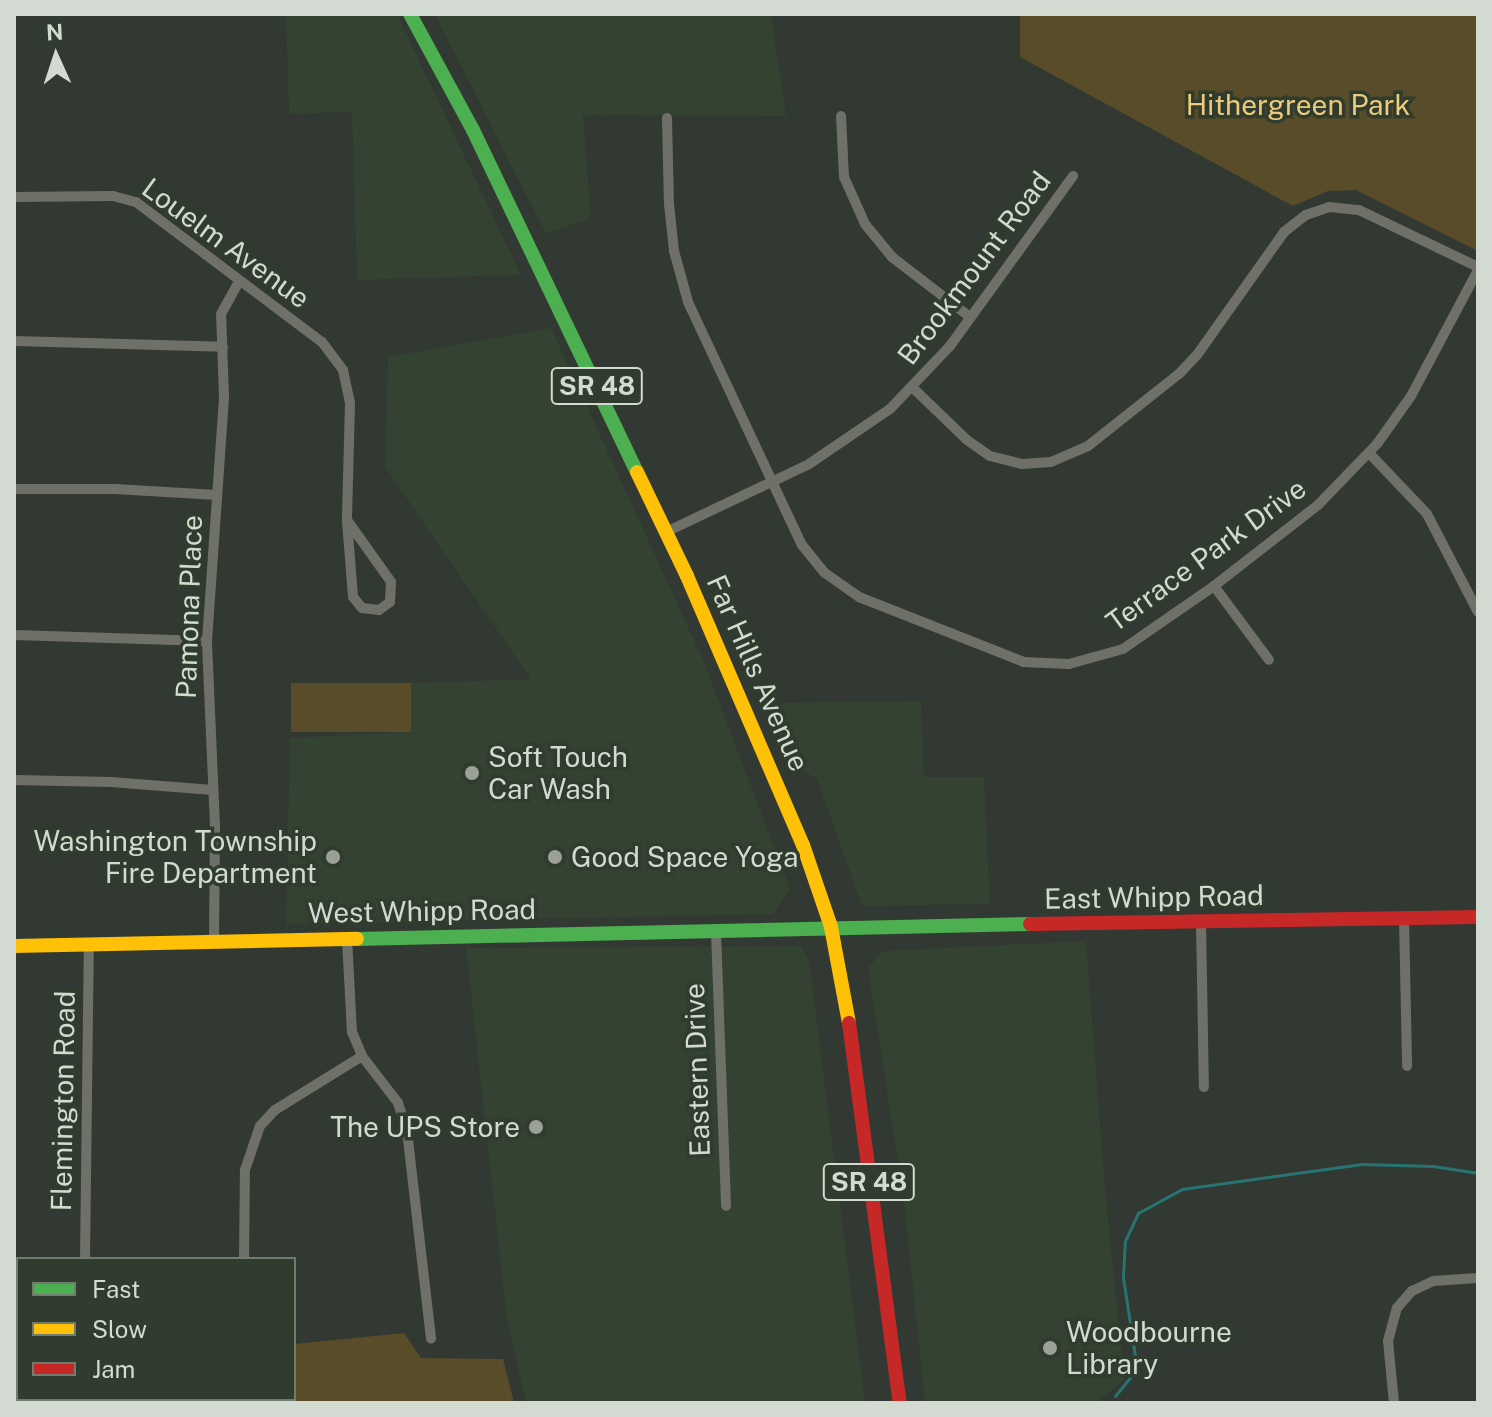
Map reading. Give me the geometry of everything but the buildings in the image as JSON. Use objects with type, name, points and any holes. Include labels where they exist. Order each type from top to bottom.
[{"type":"main road","name":"Far Hills Avenue","points":[[410,14],[473,130],[666,532],[772,769],[831,927],[847,1009],[900,1403]]},
{"type":"main road","name":"East Whipp Road","points":[[831,927],[1478,917]]},
{"type":"main road","name":"West Whipp Road","points":[[14,946],[831,927]]},
{"type":"street","points":[[841,116],[844,177],[865,224],[907,271],[970,317]]},
{"type":"street","name":"Terrace Park Drive","points":[[667,118],[669,204],[680,275],[701,337],[802,545],[844,588],[963,641],[1024,662],[1069,664],[1115,652],[1139,640],[1318,505],[1369,453],[1426,372],[1478,269]]},
{"type":"street","name":"Brookmount Road","points":[[666,532],[837,447],[913,388],[970,317],[1073,176]]},
{"type":"street","name":"Louelm Avenue","points":[[14,197],[113,196],[136,202],[322,342],[343,370],[350,403],[347,520]]},
{"type":"street","points":[[913,388],[967,440],[990,456],[1022,464],[1051,462],[1088,446],[1179,374],[1197,355],[1284,232],[1306,215],[1329,207],[1359,210],[1478,269]]},
{"type":"street","name":"Pamona Place","points":[[214,940],[213,790],[207,641],[224,398],[221,314],[239,281]]},
{"type":"street","points":[[14,341],[223,347]]},
{"type":"street","points":[[1369,453],[1427,514],[1478,612]]},
{"type":"street","points":[[14,489],[115,489],[217,495]]},
{"type":"street","points":[[347,520],[391,582],[390,602],[379,610],[362,608],[353,597],[347,520]]},
{"type":"street","points":[[1214,586],[1269,660]]},
{"type":"street","points":[[14,635],[207,641]]},
{"type":"street","points":[[14,780],[111,782],[213,790]]},
{"type":"street","points":[[1404,918],[1407,1066]]},
{"type":"street","points":[[1201,922],[1204,1087]]},
{"type":"street","name":"Eastern Drive","points":[[716,932],[726,1206]]},
{"type":"street","points":[[347,938],[350,1019],[362,1056],[390,1090],[403,1117],[431,1339]]},
{"type":"street","name":"Flemington Road","points":[[85,1257],[89,944]]},
{"type":"street","points":[[244,1257],[245,1170],[260,1126],[275,1110],[362,1056]]},
{"type":"street","points":[[1394,1403],[1388,1341],[1397,1308],[1412,1291],[1433,1281],[1478,1278]]},
{"type":"shaded area","points":[[286,14],[397,14],[521,275],[357,280],[352,112],[289,114]]},
{"type":"shaded area","points":[[435,14],[771,14],[786,116],[583,115],[591,218],[546,234]]},
{"type":"shaded area","points":[[551,328],[704,662],[790,889],[773,914],[286,924],[290,738],[410,732],[411,683],[531,679],[385,467],[388,357]]},
{"type":"shaded area","points":[[921,701],[924,777],[984,777],[990,904],[862,906],[817,779],[804,771],[776,703]]},
{"type":"shaded area","points":[[1086,941],[1124,1380],[1096,1403],[925,1403],[904,1201],[868,968],[883,951]]},
{"type":"shaded area","points":[[800,946],[809,959],[865,1403],[526,1403],[507,1319],[466,948]]},
{"type":"green space","name":"Hithergreen Park","points":[[1020,14],[1478,14],[1478,251],[1356,190],[1328,191],[1293,206],[1020,57]]},
{"type":"green space","points":[[291,683],[411,683],[411,732],[291,732]]},
{"type":"green space","points":[[404,1333],[421,1358],[503,1359],[514,1403],[168,1403],[296,1401],[296,1344]]},
{"type":"waterway","points":[[1115,1396],[1137,1369],[1123,1277],[1125,1241],[1138,1213],[1182,1189],[1362,1164],[1433,1166],[1478,1173]]},
{"type":"traffic: fast","points":[[410,14],[473,130],[637,472]]},
{"type":"traffic: fast","points":[[357,939],[1030,924]]},
{"type":"traffic: slow","points":[[637,472],[687,576],[803,845],[831,927],[849,1023]]},
{"type":"traffic: slow","points":[[14,946],[357,939]]},
{"type":"traffic: jam","points":[[1030,924],[1478,917]]},
{"type":"traffic: jam","points":[[849,1023],[900,1403]]},
{"type":"place","name":"Soft Touch Car Wash","points":[[472,773]]},
{"type":"place","name":"Washington Township Fire Department","points":[[333,857]]},
{"type":"place","name":"Good Space Yoga","points":[[555,857]]},
{"type":"place","name":"The UPS Store","points":[[536,1127]]},
{"type":"place","name":"Woodbourne Library","points":[[1050,1348]]}]
